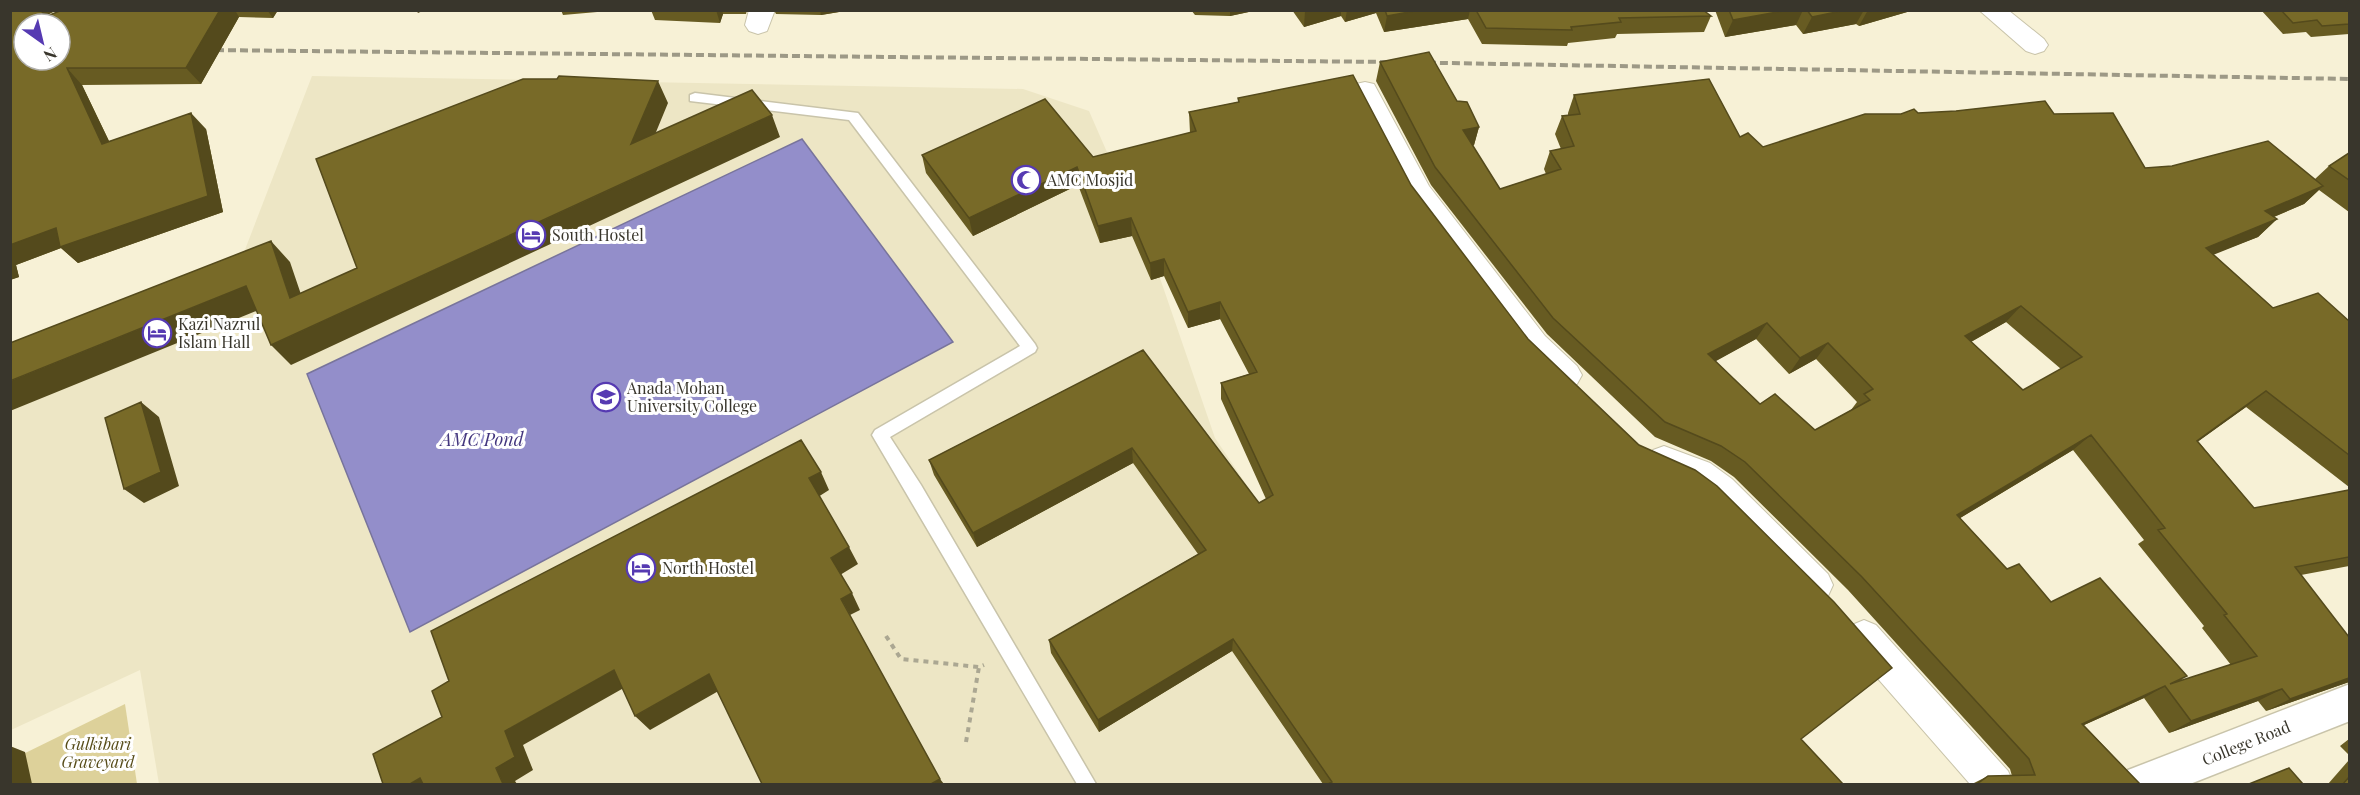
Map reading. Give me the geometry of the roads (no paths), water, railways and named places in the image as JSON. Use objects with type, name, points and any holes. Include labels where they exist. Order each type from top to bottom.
[{"type":"street","points":[[1991,10],[2035,45]]},
{"type":"street","points":[[1365,91],[1419,193],[1534,345],[1584,393]]},
{"type":"street","points":[[1643,449],[1698,473],[1720,489],[1834,603],[1995,784]]},
{"type":"street","name":"College Road","points":[[2142,784],[2349,702]]},
{"type":"lane","points":[[695,98],[853,116],[1030,348],[880,435],[915,490],[1010,656],[1087,784]]},
{"type":"water","name":"AMC Pond","points":[[802,139],[953,342],[410,632],[307,374]]},
{"type":"railway","points":[[204,50],[1389,62],[2350,79]]},
{"type":"place","name":"AMC Mosjid","points":[[1026,180]]},
{"type":"place","name":"South Hostel","points":[[531,235]]},
{"type":"place","name":"Kazi Nazrul Islam Hall","points":[[157,333]]},
{"type":"place","name":"Anada Mohan University College","points":[[606,397]]},
{"type":"place","name":"North Hostel","points":[[641,568]]},
{"type":"park label","name":"Gulkibari Graveyard","points":[[98,753]]}]
